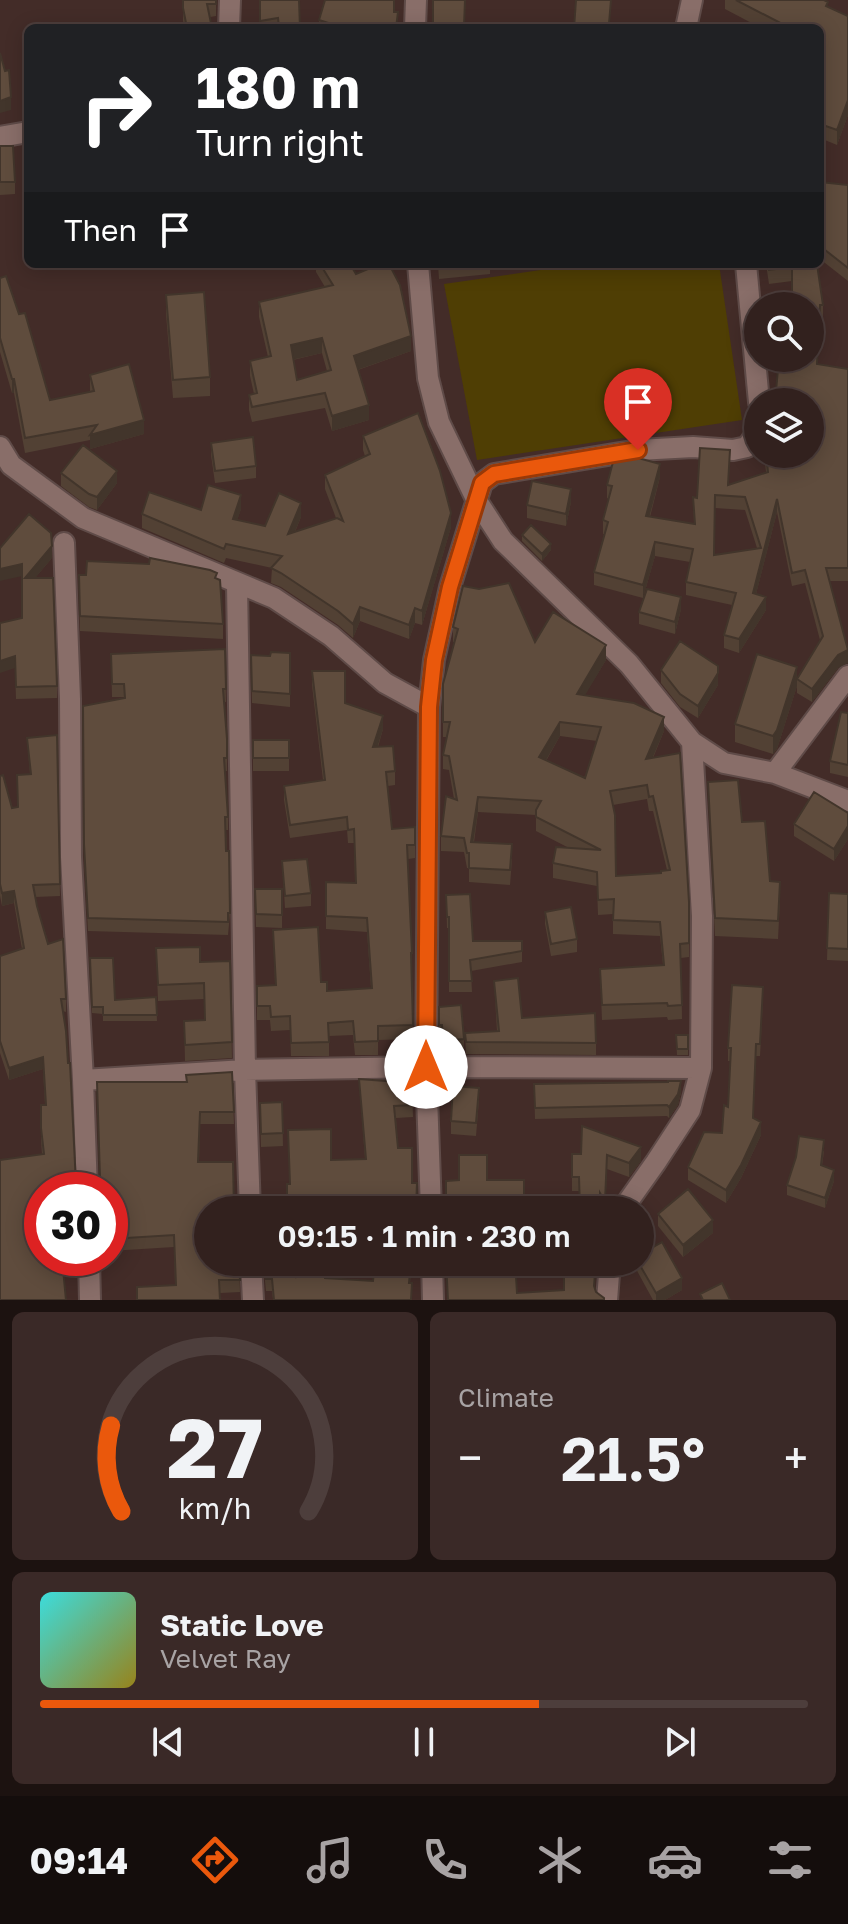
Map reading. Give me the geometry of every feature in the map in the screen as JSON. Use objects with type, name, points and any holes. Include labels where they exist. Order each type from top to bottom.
[{"type":"street","points":[[229,24],[230,0]]},
{"type":"street","points":[[415,24],[416,0]]},
{"type":"street","points":[[687,24],[692,0]]},
{"type":"street","points":[[0,137],[24,133]]},
{"type":"street","points":[[414,268],[428,378],[439,422],[477,501],[503,541],[629,664],[692,742],[724,763],[775,773],[848,801]]},
{"type":"street","points":[[746,268],[758,388]]},
{"type":"street","points":[[0,447],[11,465],[83,518],[274,598],[331,636],[385,683],[429,707]]},
{"type":"street","points":[[431,1196],[426,1067],[429,707],[434,660],[450,587],[482,483],[494,474],[638,450],[744,448]]},
{"type":"street","points":[[64,543],[70,699],[71,857],[86,1172]]},
{"type":"street","points":[[237,584],[250,1196]]},
{"type":"street","points":[[775,773],[848,676]]},
{"type":"street","points":[[632,1196],[690,1110],[701,1068],[702,916],[692,742]]},
{"type":"street","points":[[83,1080],[245,1070],[701,1068]]},
{"type":"street","points":[[89,1276],[90,1300]]},
{"type":"street","points":[[252,1276],[253,1300]]},
{"type":"street","points":[[432,1276],[433,1300]]},
{"type":"street","points":[[607,1300],[609,1276]]},
{"type":"shaded area","points":[[554,268],[720,268],[742,420],[477,460],[444,284]]},
{"type":"building","points":[[183,0],[216,0],[216,4],[207,4],[211,24],[186,24]]},
{"type":"building","points":[[260,0],[299,0],[300,24],[279,24],[278,18],[260,21]]},
{"type":"building","points":[[325,0],[394,0],[394,12],[398,12],[396,24],[332,24],[319,20]]},
{"type":"building","points":[[433,0],[465,0],[464,24],[433,24]]},
{"type":"building","points":[[576,0],[611,0],[609,24],[574,24]]},
{"type":"building","points":[[736,0],[824,0],[828,2],[826,6],[848,16],[848,100],[837,130],[824,125],[824,24],[782,24]]},
{"type":"building","points":[[0,53],[5,71],[9,70],[11,97],[0,101]]},
{"type":"building","points":[[0,146],[13,146],[15,182],[0,182]]},
{"type":"building","points":[[824,182],[848,185],[848,268],[824,249]]},
{"type":"building","points":[[322,268],[352,268],[356,274],[370,268],[391,268],[400,285],[411,336],[354,356],[369,405],[332,416],[325,393],[252,407],[249,395],[257,393],[250,361],[271,356],[259,302],[333,285]],"holes":[[[322,338],[331,370],[297,380],[291,345]]]},
{"type":"building","points":[[792,268],[818,268],[821,292],[792,292]]},
{"type":"building","points":[[6,276],[19,314],[25,313],[50,400],[94,391],[90,375],[129,364],[144,420],[90,435],[97,425],[25,438],[14,379],[0,338],[0,278]]},
{"type":"building","points":[[204,292],[210,377],[173,380],[166,295]]},
{"type":"building","points":[[824,365],[848,369],[848,568],[826,568],[848,650],[838,655],[812,689],[797,679],[823,636],[805,570],[792,573],[777,499],[753,593],[766,597],[739,639],[724,635],[736,593],[686,582],[693,549],[655,542],[643,585],[594,572],[608,522],[603,520],[612,486],[607,485],[615,454],[660,464],[646,516],[695,524],[693,497],[697,498],[700,448],[730,450],[728,485],[768,472],[768,468],[824,468],[824,388],[776,388],[778,372],[824,372]],"holes":[[[715,495],[745,497],[761,548],[714,555]]]},
{"type":"building","points":[[418,413],[440,471],[451,513],[422,611],[415,608],[409,625],[360,607],[353,624],[271,568],[282,556],[226,544],[224,549],[142,514],[149,492],[201,510],[208,485],[241,495],[233,519],[265,526],[279,493],[301,503],[288,534],[337,518],[343,521],[325,475],[370,454],[363,436]]},
{"type":"building","points":[[253,437],[256,466],[215,471],[211,443]]},
{"type":"building","points":[[83,445],[117,471],[97,497],[61,473]]},
{"type":"building","points":[[532,481],[571,489],[566,514],[527,505]]},
{"type":"building","points":[[29,514],[51,533],[52,546],[25,578],[53,578],[57,686],[16,687],[15,656],[0,661],[0,623],[22,618],[22,564],[0,569],[0,548]]},
{"type":"building","points":[[531,525],[551,544],[542,554],[522,535]]},
{"type":"building","points":[[150,558],[217,573],[215,578],[220,580],[223,624],[80,616],[79,575],[86,575],[87,561],[149,564]]},
{"type":"building","points":[[509,583],[535,642],[553,612],[606,645],[577,694],[634,703],[664,717],[646,759],[680,753],[689,902],[689,943],[680,944],[682,1005],[602,1005],[600,969],[664,965],[660,922],[613,920],[614,899],[598,900],[597,872],[553,863],[556,847],[601,850],[536,817],[541,801],[478,797],[471,842],[512,844],[510,870],[469,868],[469,853],[464,838],[441,836],[446,796],[457,800],[449,756],[443,755],[450,722],[443,722],[443,684],[458,629],[453,627],[463,586],[479,589]],"holes":[[[560,722],[601,727],[585,778],[539,757]],[[647,785],[649,797],[653,796],[670,870],[616,876],[615,815],[610,791]]]},
{"type":"building","points":[[647,589],[681,597],[675,622],[639,612]]},
{"type":"building","points":[[680,641],[718,666],[718,673],[698,706],[680,694],[661,670]]},
{"type":"building","points":[[225,649],[226,689],[223,689],[227,739],[227,758],[224,758],[228,817],[225,817],[226,851],[229,851],[228,922],[88,918],[83,706],[125,698],[124,684],[112,684],[111,654]]},
{"type":"building","points":[[271,652],[290,653],[290,694],[252,691],[251,655],[270,656]]},
{"type":"building","points":[[757,654],[797,667],[773,736],[735,724]]},
{"type":"building","points":[[312,671],[345,671],[345,703],[383,716],[373,747],[393,746],[395,771],[386,772],[392,829],[415,827],[415,845],[407,845],[413,1025],[378,1026],[378,1041],[355,1042],[353,1021],[328,1023],[329,1042],[291,1043],[290,1016],[271,1017],[270,1006],[257,1006],[257,986],[276,985],[273,930],[318,927],[321,982],[327,982],[327,991],[372,988],[367,918],[326,916],[326,882],[356,883],[354,829],[348,830],[347,817],[290,825],[284,786],[325,780]]},
{"type":"building","points":[[841,712],[848,713],[848,765],[830,761]]},
{"type":"building","points":[[57,735],[60,884],[33,885],[48,944],[63,939],[66,999],[61,999],[70,1063],[75,1172],[24,1172],[24,1276],[64,1276],[66,1300],[0,1300],[0,1160],[44,1154],[41,1128],[41,1105],[46,1105],[43,1057],[9,1068],[0,1041],[0,956],[24,948],[14,891],[2,893],[0,884],[0,776],[3,775],[12,808],[18,807],[17,775],[31,774],[27,738]]},
{"type":"building","points":[[253,740],[289,740],[289,758],[253,758]]},
{"type":"building","points":[[738,780],[742,822],[765,821],[770,881],[780,882],[778,921],[715,918],[708,782]]},
{"type":"building","points":[[814,792],[848,813],[848,826],[834,849],[794,824]]},
{"type":"building","points":[[307,859],[311,893],[285,896],[282,861]]},
{"type":"building","points":[[255,889],[282,889],[282,915],[256,914]]},
{"type":"building","points":[[829,893],[848,894],[848,949],[827,948]]},
{"type":"building","points":[[470,894],[473,941],[522,941],[522,951],[470,960],[472,981],[449,981],[446,895]]},
{"type":"building","points":[[571,907],[577,939],[551,944],[545,912]]},
{"type":"building","points":[[200,947],[200,962],[230,961],[232,1042],[185,1045],[184,1021],[205,1020],[204,983],[158,985],[156,948]]},
{"type":"building","points":[[90,958],[113,958],[115,1000],[156,997],[157,1015],[103,1015],[103,1007],[92,1007]]},
{"type":"building","points":[[518,978],[522,1018],[595,1013],[596,1043],[466,1042],[465,1033],[499,1031],[494,981]]},
{"type":"building","points":[[732,985],[763,987],[760,1044],[756,1044],[753,1118],[761,1122],[726,1190],[688,1167],[704,1132],[722,1133],[724,1105],[728,1107]]},
{"type":"building","points":[[461,1005],[464,1039],[443,1041],[439,1007]]},
{"type":"building","points":[[676,1035],[688,1035],[688,1049],[677,1049]]},
{"type":"building","points":[[232,1072],[234,1112],[200,1112],[198,1162],[233,1162],[234,1196],[194,1196],[194,1276],[240,1276],[240,1280],[219,1280],[220,1300],[137,1300],[137,1287],[176,1285],[174,1235],[128,1238],[128,1172],[100,1172],[97,1082],[187,1082],[186,1075]]},
{"type":"building","points":[[359,1079],[412,1083],[413,1105],[394,1106],[398,1148],[412,1148],[412,1183],[417,1183],[417,1196],[287,1196],[287,1184],[290,1184],[288,1130],[331,1129],[331,1160],[366,1159]]},
{"type":"building","points":[[681,1081],[678,1094],[669,1107],[535,1108],[534,1084]]},
{"type":"building","points":[[453,1086],[479,1088],[476,1123],[451,1121]]},
{"type":"building","points":[[282,1102],[283,1133],[261,1134],[260,1103]]},
{"type":"building","points":[[582,1126],[641,1147],[629,1163],[607,1155],[605,1196],[600,1193],[600,1196],[580,1196],[579,1177],[572,1177],[572,1154],[581,1154]]},
{"type":"building","points":[[799,1136],[824,1140],[821,1165],[834,1170],[825,1198],[787,1185]]},
{"type":"building","points":[[459,1155],[487,1155],[487,1180],[524,1180],[524,1196],[446,1196],[446,1181],[459,1180]]},
{"type":"building","points":[[688,1189],[713,1220],[683,1245],[658,1214]]},
{"type":"building","points":[[662,1242],[682,1278],[656,1293],[646,1276],[654,1276],[654,1246]]},
{"type":"building","points":[[266,1276],[325,1276],[373,1281],[374,1276],[410,1276],[411,1300],[274,1300],[272,1279],[266,1279]]},
{"type":"building","points":[[447,1276],[516,1276],[517,1293],[564,1290],[564,1276],[595,1276],[596,1292],[604,1298],[604,1300],[448,1300]]},
{"type":"building","points":[[722,1283],[730,1300],[703,1300],[700,1294]]},
{"type":"route","points":[[426,1067],[429,707],[434,660],[450,587],[482,483],[494,474],[638,450]]}]
